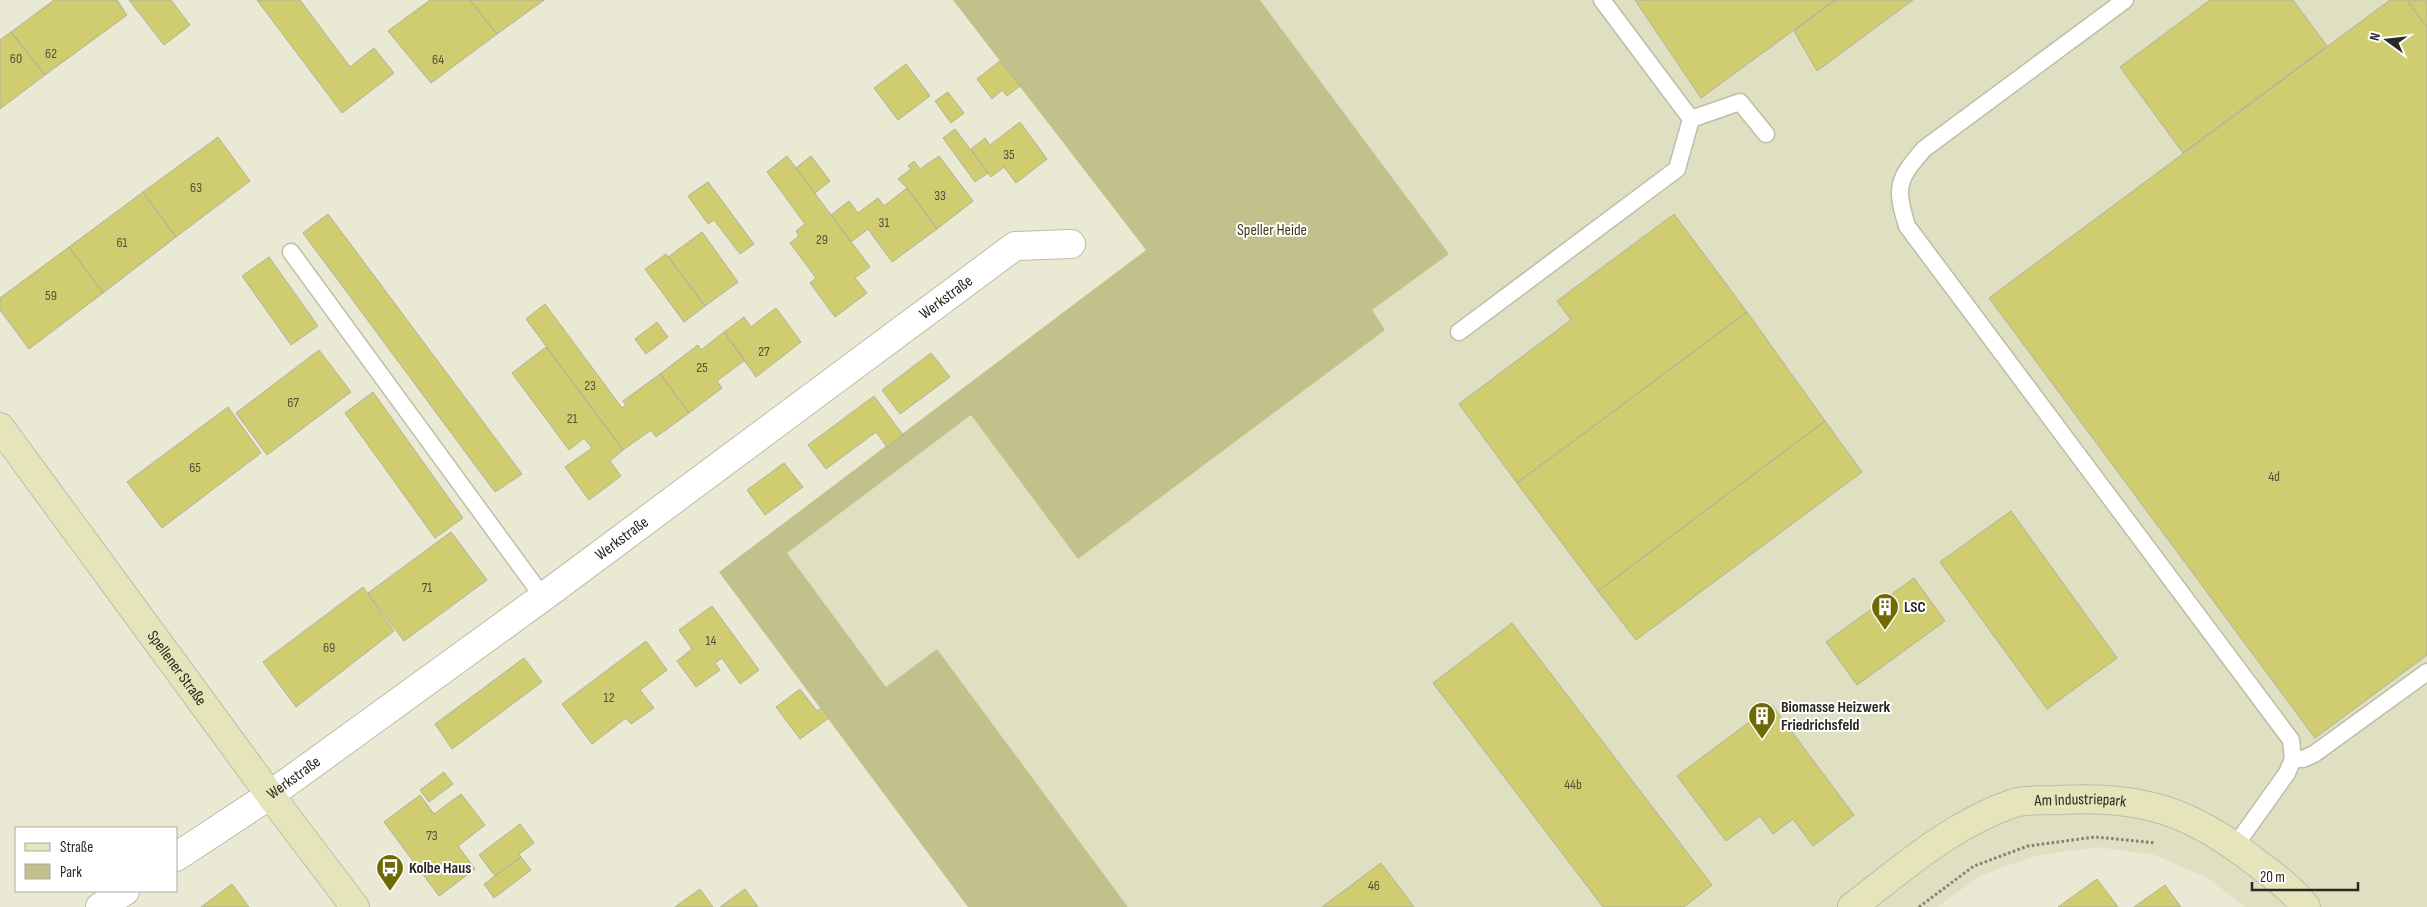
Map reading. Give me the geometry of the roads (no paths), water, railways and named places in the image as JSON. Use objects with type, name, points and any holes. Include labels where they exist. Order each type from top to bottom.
[{"type":"street","name":"Werkstraße","points":[[178,856],[270,795],[543,597],[1015,246],[1071,244]]},
{"type":"street","name":"Spellener Straße","points":[[0,427],[270,795],[355,907]]},
{"type":"street","name":"Am Industriepark","points":[[1852,907],[1952,831],[2016,803],[2098,797],[2166,809],[2204,826],[2236,846],[2295,893],[2306,907]]},
{"type":"street","points":[[100,907],[123,892]]},
{"type":"lane","points":[[1602,0],[1691,118]]},
{"type":"lane","points":[[2125,0],[1924,149],[1908,168],[1899,186],[1900,204],[1907,226],[2290,740],[2293,759],[2287,773],[2236,846]]},
{"type":"lane","points":[[1691,118],[1740,102],[1766,134]]},
{"type":"lane","points":[[1459,332],[1677,169],[1691,118]]},
{"type":"lane","points":[[292,252],[543,597]]},
{"type":"lane","points":[[2293,759],[2303,759],[2314,754],[2427,672]]},
{"type":"place","name":"LSC","points":[[1885,631]]},
{"type":"place","name":"Biomasse Heizwerk Friedrichsfeld","points":[[1762,740]]},
{"type":"place","name":"Kolbe Haus","points":[[390,892]]},
{"type":"park label","name":"Speller Heide","points":[[1272,230]]}]
